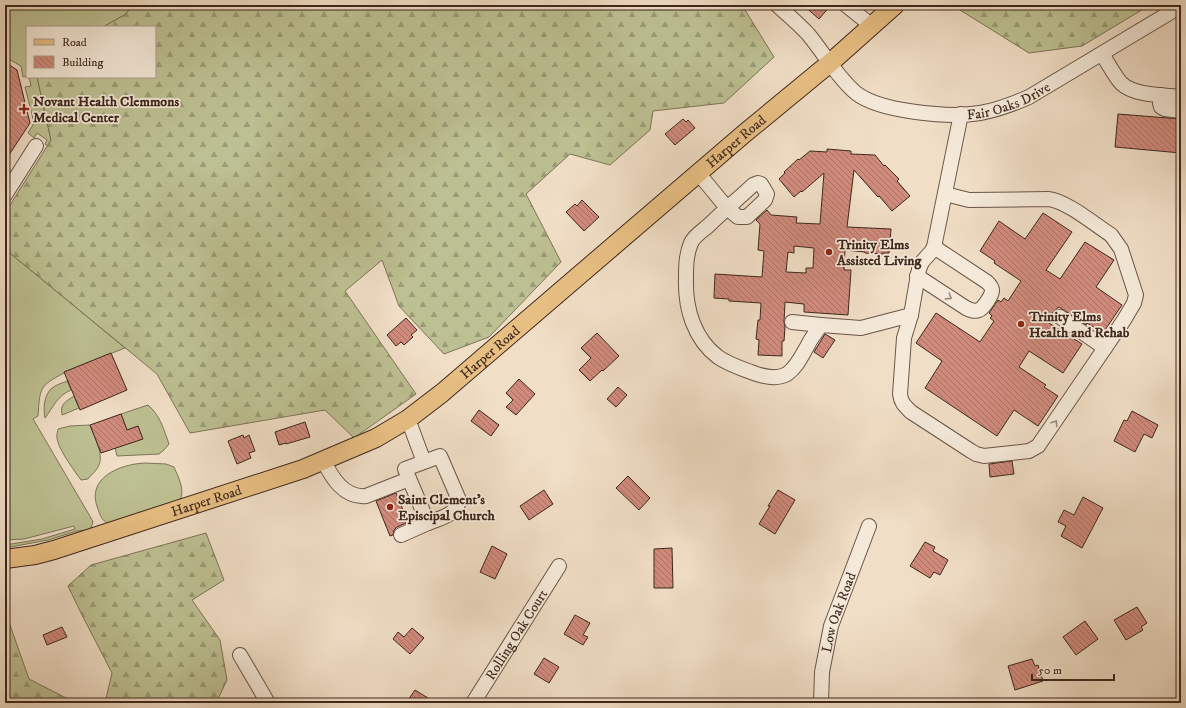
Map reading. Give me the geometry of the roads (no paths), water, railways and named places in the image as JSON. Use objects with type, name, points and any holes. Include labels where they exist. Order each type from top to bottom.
[{"type":"main road","name":"Harper Road","points":[[5,559],[35,555],[54,550],[303,469],[376,438],[408,420],[442,393],[830,63],[895,5]]},
{"type":"street","name":"Fair Oaks Drive","points":[[777,5],[807,33],[849,87],[862,97],[872,102],[901,109],[951,114],[980,113],[1004,108],[1029,97],[1181,6]]},
{"type":"street","points":[[846,5],[872,26]]},
{"type":"street","points":[[1102,54],[1120,82],[1127,88],[1138,92],[1181,97]]},
{"type":"street","points":[[1161,95],[1161,107],[1165,110],[1181,111]]},
{"type":"street","points":[[945,194],[969,200],[1048,198],[1059,201],[1111,236],[1121,248],[1124,256],[1136,295],[1132,307],[1041,442],[1036,448],[1029,451],[984,456],[976,454],[911,412],[901,401],[900,394],[904,342],[911,315],[918,269],[934,247],[961,114]]},
{"type":"street","points":[[5,196],[36,146]]},
{"type":"street","points":[[699,174],[727,208],[692,242],[687,258],[685,286],[687,304],[694,327],[702,341],[712,352],[732,365],[756,374],[776,376],[786,374],[798,363],[821,324]]},
{"type":"street","points":[[917,276],[971,310],[982,309],[992,294],[993,290],[987,282],[934,247]]},
{"type":"street","points":[[792,322],[861,328],[911,315]]},
{"type":"street","points":[[1060,317],[1105,348]]},
{"type":"street","points":[[408,420],[424,462]]},
{"type":"street","points":[[401,535],[449,514],[456,510],[459,500],[440,456],[405,469],[428,523]]},
{"type":"street","points":[[323,460],[332,477],[345,490],[360,497],[409,479]]},
{"type":"street","name":"Low Oak Road","points":[[821,703],[822,672],[831,626],[869,526]]},
{"type":"street","name":"Rolling Oak Court","points":[[473,703],[559,566]]},
{"type":"street","points":[[240,655],[268,703]]},
{"type":"place","name":"Novant Health Clemmons Medical Center","points":[[24,109]]},
{"type":"place","name":"Trinity Elms Assisted Living","points":[[829,252]]},
{"type":"place","name":"Trinity Elms Health and Rehab","points":[[1021,324]]},
{"type":"place","name":"Saint Clement's Episcipal Church","points":[[390,507]]}]
